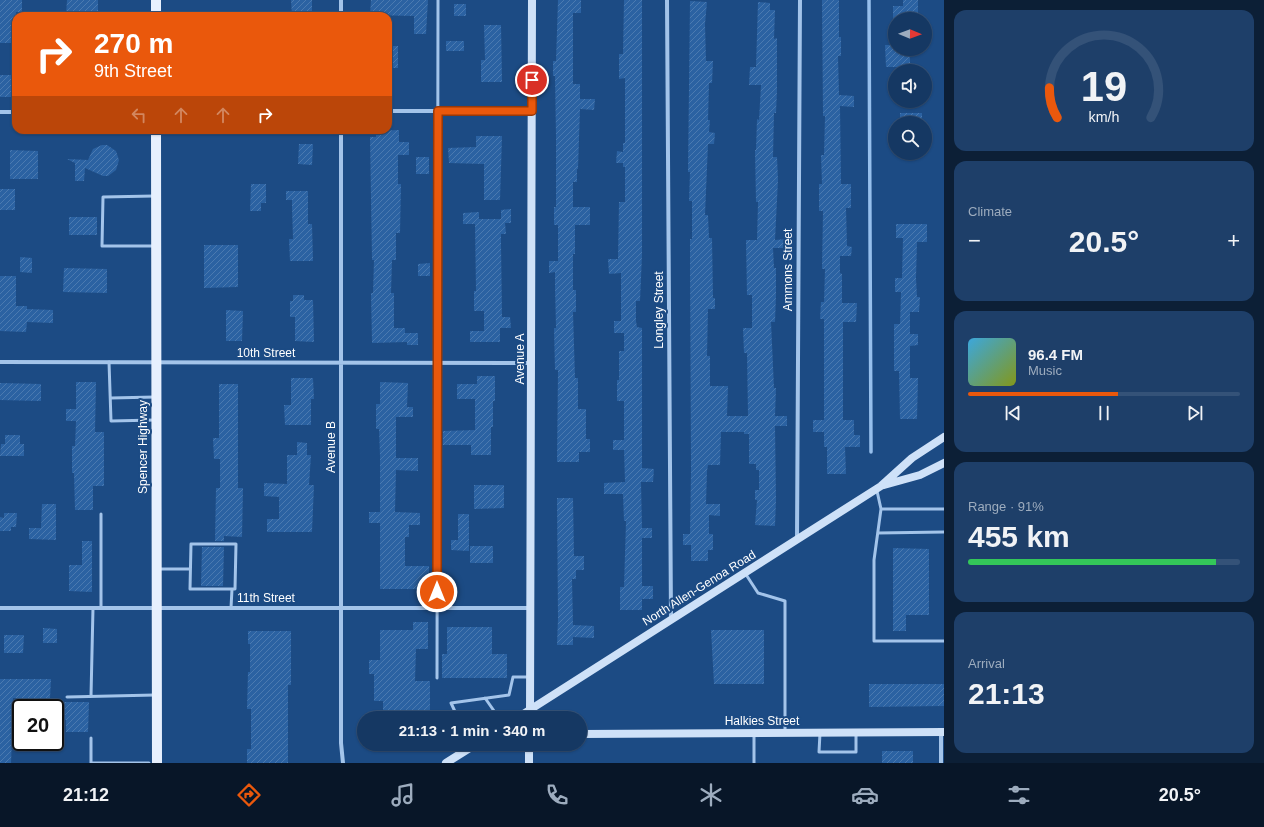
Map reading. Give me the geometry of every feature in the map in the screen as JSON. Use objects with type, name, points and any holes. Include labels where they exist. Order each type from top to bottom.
[{"type":"main road","points":[[156,0],[156,12]]},
{"type":"main road","name":"Spencer Highway","points":[[156,134],[157,763]]},
{"type":"street","points":[[341,0],[341,12]]},
{"type":"street","name":"Avenue A","points":[[530,711],[532,677],[532,0]]},
{"type":"street","name":"Longley Street","points":[[667,0],[671,620]]},
{"type":"street","name":"Ammons Street","points":[[797,540],[800,0]]},
{"type":"street","points":[[392,111],[532,111]]},
{"type":"street","points":[[0,112],[12,112]]},
{"type":"street","name":"Avenue B","points":[[341,134],[341,743],[343,763]]},
{"type":"street","name":"10th Street","points":[[0,362],[532,363]]},
{"type":"street","name":"North Allen-Genoa Road","points":[[534,711],[671,620],[879,488],[912,458],[944,437]]},
{"type":"street","name":"North Allen-Genoa Road","points":[[879,488],[920,475],[944,463]]},
{"type":"street","name":"11th Street","points":[[0,608],[532,608]]},
{"type":"street","points":[[942,763],[943,732]]},
{"type":"street","name":"Halkies Street","points":[[587,734],[943,732]]},
{"type":"street","points":[[446,763],[463,751]]},
{"type":"street","points":[[529,751],[529,763]]},
{"type":"lane","points":[[437,678],[438,0]]},
{"type":"lane","points":[[156,196],[103,196],[102,246],[156,246]]},
{"type":"lane","points":[[109,362],[112,421],[156,420]]},
{"type":"lane","points":[[111,398],[156,397]]},
{"type":"lane","points":[[879,488],[881,509],[874,560],[874,641],[944,641]]},
{"type":"lane","points":[[881,509],[944,509]]},
{"type":"lane","points":[[101,514],[101,608]]},
{"type":"lane","points":[[878,533],[944,532]]},
{"type":"lane","points":[[231,608],[232,589],[235,589],[236,544],[190,544],[190,589],[232,589]]},
{"type":"lane","points":[[157,569],[190,569]]},
{"type":"lane","points":[[746,573],[758,593],[785,601],[785,733]]},
{"type":"lane","points":[[91,696],[93,608]]},
{"type":"lane","points":[[455,711],[451,702],[509,695],[513,677],[532,677]]},
{"type":"lane","points":[[67,697],[157,695]]},
{"type":"lane","points":[[485,698],[493,711]]},
{"type":"lane","points":[[754,733],[754,763]]},
{"type":"lane","points":[[820,733],[819,752],[856,752],[856,733]]},
{"type":"lane","points":[[91,738],[91,763],[149,763]]},
{"type":"building","points":[[0,0],[22,0],[22,12],[12,12],[12,43],[0,43]]},
{"type":"building","points":[[67,0],[98,0],[98,12],[66,12]]},
{"type":"building","points":[[291,0],[312,0],[312,12],[292,12]]},
{"type":"building","points":[[371,0],[428,0],[426,34],[414,34],[414,16],[392,16],[392,12],[370,12]]},
{"type":"building","points":[[558,0],[581,0],[581,13],[573,13],[573,84],[580,84],[580,99],[595,99],[594,110],[580,109],[577,182],[573,182],[573,207],[590,207],[590,225],[575,225],[575,254],[573,254],[573,290],[576,290],[576,312],[573,312],[575,378],[578,378],[578,409],[586,409],[586,439],[590,439],[590,452],[579,452],[579,462],[557,462],[558,370],[555,370],[555,272],[549,273],[549,261],[558,261],[558,225],[554,225],[554,207],[556,207],[556,137],[555,76],[553,76],[553,61],[556,61]]},
{"type":"building","points":[[624,0],[642,0],[642,255],[640,301],[636,301],[636,321],[637,327],[642,328],[642,468],[654,469],[653,482],[641,482],[642,528],[652,528],[652,538],[642,538],[642,586],[653,586],[653,599],[642,599],[642,610],[620,610],[620,587],[624,587],[626,521],[624,521],[623,494],[604,494],[604,483],[625,482],[624,450],[613,450],[613,440],[624,440],[624,401],[617,401],[617,380],[619,380],[619,351],[624,351],[624,333],[614,333],[614,321],[621,321],[621,273],[609,274],[608,259],[618,259],[619,202],[625,202],[625,167],[623,167],[623,163],[616,163],[617,151],[623,152],[623,143],[625,143],[625,78],[619,79],[619,54],[623,54]]},
{"type":"building","points":[[822,0],[839,0],[839,37],[841,37],[841,56],[838,56],[839,95],[854,96],[854,107],[840,106],[841,184],[851,184],[851,208],[846,208],[847,246],[852,247],[851,256],[840,256],[840,273],[842,274],[842,303],[857,303],[856,322],[843,322],[843,420],[854,420],[854,435],[860,435],[860,447],[845,447],[846,474],[827,474],[827,447],[824,447],[824,432],[813,432],[813,420],[824,420],[824,319],[820,319],[821,302],[824,302],[825,269],[822,269],[823,211],[819,211],[819,184],[822,184],[821,155],[824,155],[825,116],[823,116]]},
{"type":"building","points":[[903,0],[918,0],[918,12],[893,12],[893,6],[903,6]]},
{"type":"building","points":[[690,1],[707,2],[705,24],[706,61],[713,61],[712,83],[709,83],[708,120],[710,120],[709,132],[715,133],[714,144],[708,144],[705,215],[708,215],[709,238],[712,238],[713,298],[715,298],[715,309],[708,309],[707,356],[710,356],[710,386],[728,386],[727,416],[748,416],[747,353],[744,353],[743,328],[752,328],[752,295],[747,295],[746,240],[757,240],[758,202],[756,202],[755,150],[757,119],[759,120],[761,85],[749,85],[750,67],[756,67],[758,2],[770,3],[770,10],[775,10],[774,39],[777,38],[777,91],[776,113],[774,113],[773,157],[777,157],[778,180],[775,240],[786,239],[786,248],[773,248],[774,268],[776,268],[776,295],[775,322],[771,322],[774,388],[776,388],[775,416],[787,416],[787,426],[775,426],[775,526],[755,525],[757,500],[755,500],[755,490],[759,490],[759,470],[756,470],[756,464],[749,464],[749,434],[744,434],[744,432],[721,432],[720,465],[708,465],[707,471],[706,504],[720,504],[720,516],[709,515],[709,534],[713,534],[713,550],[708,550],[708,561],[691,561],[691,545],[683,545],[683,534],[690,534],[691,470],[690,239],[692,239],[692,201],[689,201],[690,172],[688,172]]},
{"type":"building","points":[[454,4],[466,4],[466,16],[454,16]]},
{"type":"building","points":[[484,25],[501,25],[502,82],[481,82],[481,60],[485,60]]},
{"type":"building","points":[[446,41],[464,41],[464,51],[446,51]]},
{"type":"building","points":[[885,45],[888,45],[888,56],[910,56],[910,64],[888,64],[888,67],[886,67]]},
{"type":"building","points":[[392,46],[398,46],[398,68],[392,68]]},
{"type":"building","points":[[0,75],[12,75],[12,97],[0,97]]},
{"type":"building","points":[[900,113],[922,113],[922,116],[900,116]]},
{"type":"building","points":[[392,130],[399,130],[399,142],[409,142],[409,155],[398,155],[398,184],[401,184],[400,233],[396,233],[396,260],[392,260],[391,293],[394,293],[394,328],[405,328],[405,333],[418,333],[418,345],[407,345],[407,342],[372,343],[371,293],[373,293],[374,260],[372,260],[370,137],[376,137],[376,134],[392,134]]},
{"type":"building","points":[[476,136],[502,136],[500,200],[484,200],[484,164],[449,163],[448,148],[476,147]]},
{"type":"building","points":[[299,144],[313,144],[312,165],[298,164]]},
{"type":"building","points":[[102,145],[107,145],[116,151],[119,160],[116,170],[108,176],[103,176],[85,168],[84,181],[75,181],[75,163],[67,159],[88,160],[93,149]]},
{"type":"building","points":[[10,150],[38,151],[38,179],[10,179]]},
{"type":"building","points":[[416,157],[429,157],[429,174],[416,174]]},
{"type":"building","points":[[251,184],[266,184],[266,203],[261,203],[261,211],[250,211]]},
{"type":"building","points":[[0,189],[15,189],[15,210],[0,210]]},
{"type":"building","points":[[286,191],[308,191],[308,224],[312,224],[313,261],[290,261],[289,239],[293,239],[292,200],[286,200]]},
{"type":"building","points":[[511,209],[511,223],[505,223],[506,234],[501,234],[501,244],[502,317],[510,317],[511,328],[500,328],[500,342],[470,342],[470,331],[484,331],[484,311],[474,311],[474,291],[476,291],[475,224],[463,224],[463,213],[479,212],[479,219],[501,219],[501,210]]},
{"type":"building","points":[[69,217],[97,217],[97,235],[69,235]]},
{"type":"building","points":[[896,224],[927,224],[927,242],[917,242],[916,278],[917,297],[920,297],[919,312],[910,312],[910,334],[918,334],[918,345],[910,346],[910,378],[918,378],[917,419],[900,419],[899,371],[894,371],[894,324],[900,324],[901,292],[895,292],[895,278],[902,278],[903,238],[896,238]]},
{"type":"building","points":[[204,245],[238,245],[238,287],[204,288]]},
{"type":"building","points":[[20,257],[32,258],[32,273],[20,272]]},
{"type":"building","points":[[430,263],[430,276],[418,276],[418,264]]},
{"type":"building","points":[[64,268],[107,269],[107,293],[63,292]]},
{"type":"building","points":[[0,276],[16,276],[16,306],[27,306],[27,309],[53,310],[53,323],[27,322],[26,332],[0,331]]},
{"type":"building","points":[[293,295],[304,295],[304,300],[313,300],[314,342],[295,341],[295,317],[290,317],[290,301],[293,301]]},
{"type":"building","points":[[226,310],[243,311],[242,341],[226,341]]},
{"type":"building","points":[[477,376],[495,376],[493,427],[491,427],[491,455],[471,455],[471,445],[443,445],[443,431],[475,430],[475,399],[457,399],[457,384],[477,384]]},
{"type":"building","points":[[291,378],[313,378],[314,399],[311,399],[311,425],[285,425],[284,405],[291,405]]},
{"type":"building","points":[[76,382],[96,382],[95,432],[104,432],[104,486],[93,486],[93,510],[75,510],[74,473],[72,473],[72,446],[75,446],[76,421],[66,421],[66,409],[76,409]]},
{"type":"building","points":[[380,382],[408,383],[407,407],[413,407],[413,417],[396,417],[396,458],[418,458],[418,471],[396,470],[395,512],[420,513],[420,525],[409,525],[409,537],[405,537],[405,566],[429,566],[429,589],[380,589],[380,523],[369,523],[369,512],[380,512],[379,429],[376,429],[376,404],[380,404]]},
{"type":"building","points":[[0,383],[41,384],[41,401],[0,400]]},
{"type":"building","points":[[219,384],[238,384],[238,488],[243,488],[242,537],[224,536],[224,541],[215,541],[216,488],[220,488],[220,459],[214,459],[213,438],[219,438]]},
{"type":"building","points":[[5,435],[20,435],[20,444],[24,444],[24,456],[0,456],[1,444],[5,444]]},
{"type":"building","points":[[297,442],[307,443],[307,455],[311,455],[309,485],[314,485],[312,532],[267,532],[267,519],[279,519],[279,497],[264,496],[264,483],[287,484],[287,455],[297,455]]},
{"type":"building","points":[[474,485],[504,485],[504,508],[474,509]]},
{"type":"building","points":[[557,498],[573,498],[574,556],[584,556],[584,570],[576,570],[576,579],[572,579],[573,625],[594,626],[594,638],[573,637],[573,645],[557,645]]},
{"type":"building","points":[[42,504],[56,504],[56,540],[29,539],[29,528],[41,528]]},
{"type":"building","points":[[4,513],[17,513],[16,527],[11,527],[11,531],[0,531],[0,517],[4,518]]},
{"type":"building","points":[[458,514],[469,514],[469,551],[451,550],[451,540],[458,540]]},
{"type":"building","points":[[82,541],[92,541],[92,592],[69,591],[69,565],[82,565]]},
{"type":"building","points":[[470,546],[493,546],[493,563],[470,563]]},
{"type":"building","points":[[202,547],[224,547],[223,586],[201,586]]},
{"type":"building","points":[[893,548],[929,549],[929,615],[906,615],[906,631],[893,631]]},
{"type":"building","points":[[413,622],[428,622],[428,649],[416,649],[415,681],[430,681],[430,711],[383,711],[383,701],[374,701],[374,674],[369,674],[369,660],[380,660],[380,630],[413,630]]},
{"type":"building","points":[[447,627],[492,627],[492,654],[507,654],[507,678],[442,678],[442,654],[447,654]]},
{"type":"building","points":[[43,628],[57,629],[57,643],[43,643]]},
{"type":"building","points":[[711,630],[764,630],[764,684],[714,684]]},
{"type":"building","points":[[248,631],[291,631],[291,685],[288,685],[288,763],[247,763],[247,749],[251,749],[251,709],[247,709],[248,672],[250,672],[250,644],[248,644]]},
{"type":"building","points":[[4,635],[24,635],[23,653],[4,653]]},
{"type":"building","points":[[0,679],[51,679],[50,698],[56,699],[12,699],[11,763],[0,763]]},
{"type":"building","points":[[869,684],[944,684],[944,706],[869,707]]},
{"type":"building","points":[[64,702],[89,702],[88,732],[66,732],[66,720],[64,720]]},
{"type":"building","points":[[882,751],[913,751],[913,763],[882,763]]},
{"type":"waterway","points":[[869,0],[871,452]]},
{"type":"route","points":[[437,592],[438,111],[532,111],[532,80]]}]
